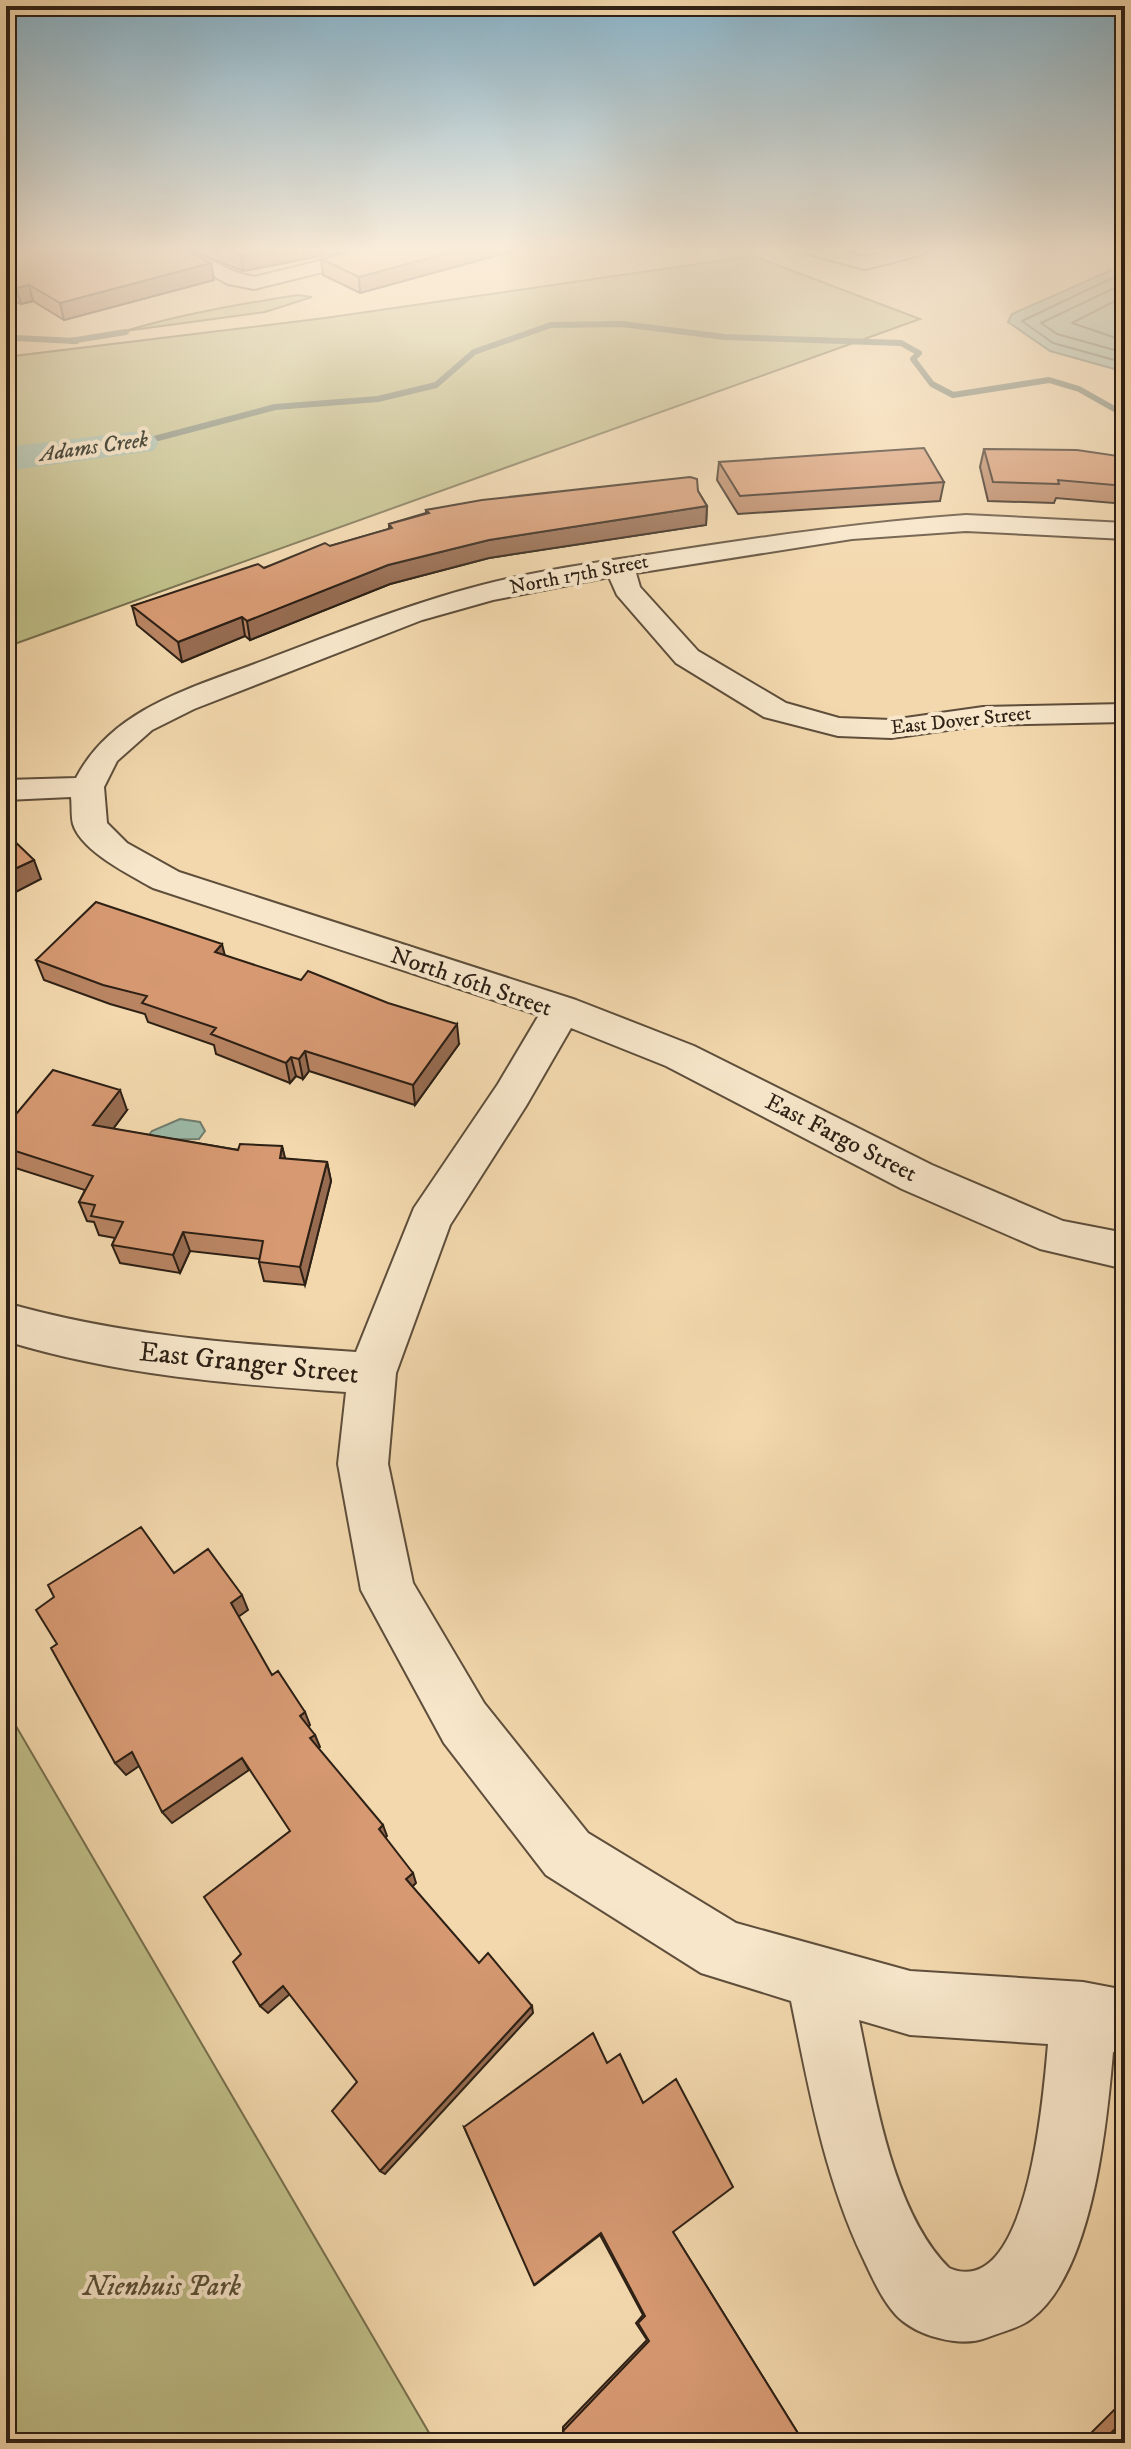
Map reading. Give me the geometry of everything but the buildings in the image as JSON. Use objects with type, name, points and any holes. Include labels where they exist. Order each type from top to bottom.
[{"type":"street","name":"North 17th Street","points":[[87,787],[103,756],[141,723],[183,702],[412,614],[489,592],[620,567],[852,531],[966,523],[1125,531]]},
{"type":"street","name":"East Dover Street","points":[[620,567],[627,589],[687,657],[775,710],[838,727],[891,729],[983,716],[1125,713]]},
{"type":"street","points":[[6,790],[87,787]]},
{"type":"street","name":"North 16th Street","points":[[87,787],[90,825],[115,851],[166,880],[562,1009],[512,1095],[430,1220],[372,1373]]},
{"type":"street","name":"East Fargo Street","points":[[562,1009],[680,1056],[917,1177],[1056,1237],[1125,1251]]},
{"type":"street","name":"East Granger Street","points":[[6,1322],[57,1339],[180,1360],[372,1373],[363,1464],[388,1590],[464,1723],[567,1854],[723,1951],[910,2003],[1104,2018]]},
{"type":"street","points":[[818,1978],[862,2175],[921,2290],[959,2309],[989,2305],[1019,2285],[1043,2243],[1071,2152],[1104,2018]]},
{"type":"green space","points":[[6,364],[794,364],[6,647]]},
{"type":"green space","name":"Nienhuis Park","points":[[6,1709],[435,2443],[6,2443]]},
{"type":"water","points":[[1097,364],[1125,364],[1125,372]]},
{"type":"water","points":[[180,1119],[200,1122],[205,1131],[199,1139],[145,1140],[152,1131]]},
{"type":"waterway","name":"Adams Creek","points":[[139,443],[275,407],[378,399],[436,385],[460,364]]},
{"type":"waterway","name":"Adams Creek","points":[[917,364],[932,384],[953,395],[1049,380],[1079,389],[1125,415]]},
{"type":"waterway","name":"Adams Creek","points":[[6,459],[139,443]]}]
